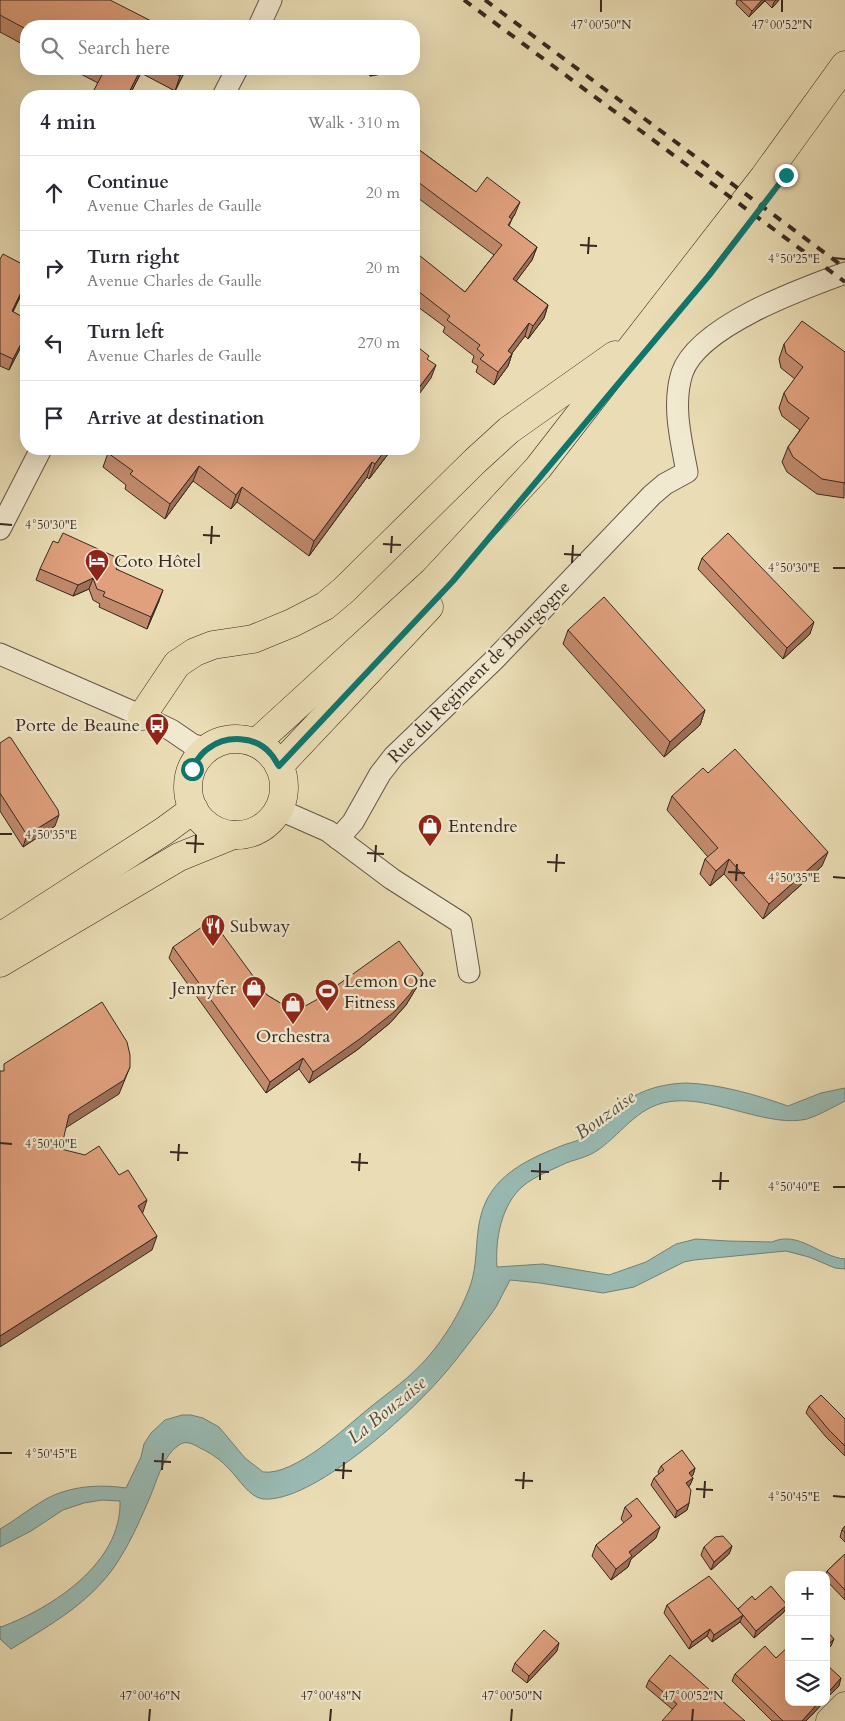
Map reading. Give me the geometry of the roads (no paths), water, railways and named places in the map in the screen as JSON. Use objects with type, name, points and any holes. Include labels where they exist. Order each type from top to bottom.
[{"type":"main road","points":[[256,743],[433,581],[538,468],[764,177],[845,65]]},
{"type":"main road","points":[[279,766],[453,581],[711,273],[786,175],[845,90]]},
{"type":"main road","points":[[142,716],[177,664],[195,652],[213,646],[252,639],[292,623],[325,606],[344,590],[509,430],[642,335]]},
{"type":"main road","points":[[0,963],[179,857],[233,835],[246,834],[260,829],[270,820],[278,809],[284,795],[284,780],[279,766],[270,752],[256,743],[240,739],[223,740],[208,748],[198,757],[192,769],[189,789],[189,796],[194,809],[204,822],[217,831],[233,835]]},
{"type":"main road","points":[[0,938],[164,831],[194,809]]},
{"type":"main road","points":[[830,1721],[845,1706]]},
{"type":"street","points":[[262,20],[271,0]]},
{"type":"street","points":[[226,90],[234,75]]},
{"type":"street","name":"Rue du Regiment de Bourgogne","points":[[338,839],[353,822],[380,774],[394,756],[492,660],[652,495],[665,484],[687,472],[680,439],[678,389],[683,371],[695,354],[711,338],[736,320],[793,293],[845,273]]},
{"type":"street","points":[[0,529],[38,455]]},
{"type":"street","points":[[0,654],[142,716],[171,730],[192,745],[208,748]]},
{"type":"street","points":[[278,809],[328,831],[392,880],[462,923],[469,972]]},
{"type":"water","name":"La Bouzaise","points":[[686,1083],[712,1085],[788,1106],[821,1093],[845,1088],[845,1101],[807,1119],[792,1121],[777,1120],[692,1101],[676,1101],[652,1107],[642,1112],[608,1143],[594,1152],[544,1173],[523,1186],[515,1194],[509,1203],[501,1224],[497,1246],[497,1267],[543,1264],[609,1275],[646,1262],[676,1244],[696,1239],[772,1242],[791,1239],[827,1254],[845,1259],[845,1269],[835,1268],[809,1257],[786,1251],[684,1262],[634,1287],[603,1293],[510,1280],[490,1316],[450,1367],[424,1396],[382,1435],[357,1455],[332,1473],[307,1487],[283,1497],[258,1498],[249,1491],[227,1466],[195,1445],[184,1443],[173,1449],[161,1469],[140,1521],[110,1573],[72,1610],[11,1649],[0,1639],[0,1626],[21,1619],[62,1595],[97,1563],[109,1544],[118,1523],[120,1501],[102,1500],[84,1503],[63,1510],[31,1531],[0,1547],[0,1529],[46,1499],[65,1491],[95,1486],[126,1488],[141,1457],[144,1444],[151,1433],[165,1420],[182,1415],[203,1418],[219,1427],[245,1458],[263,1472],[289,1467],[304,1459],[407,1378],[428,1357],[452,1325],[473,1277],[478,1227],[485,1203],[492,1191],[506,1176],[532,1159],[587,1135],[627,1100],[659,1086]]},
{"type":"railway","points":[[464,0],[845,282]]},
{"type":"railway","points":[[485,0],[845,268]]},
{"type":"place","name":"Coto Hôtel","points":[[97,582]]},
{"type":"place","name":"Porte de Beaune","points":[[157,746]]},
{"type":"place","name":"Entendre","points":[[430,847]]},
{"type":"place","name":"Subway","points":[[213,947]]},
{"type":"place","name":"Jennyfer","points":[[254,1009]]},
{"type":"place","name":"Lemon One Fitness","points":[[327,1012]]},
{"type":"place","name":"Orchestra","points":[[293,1025]]},
{"type":"water label","name":"Bouzaise","points":[[605,1115]]}]
